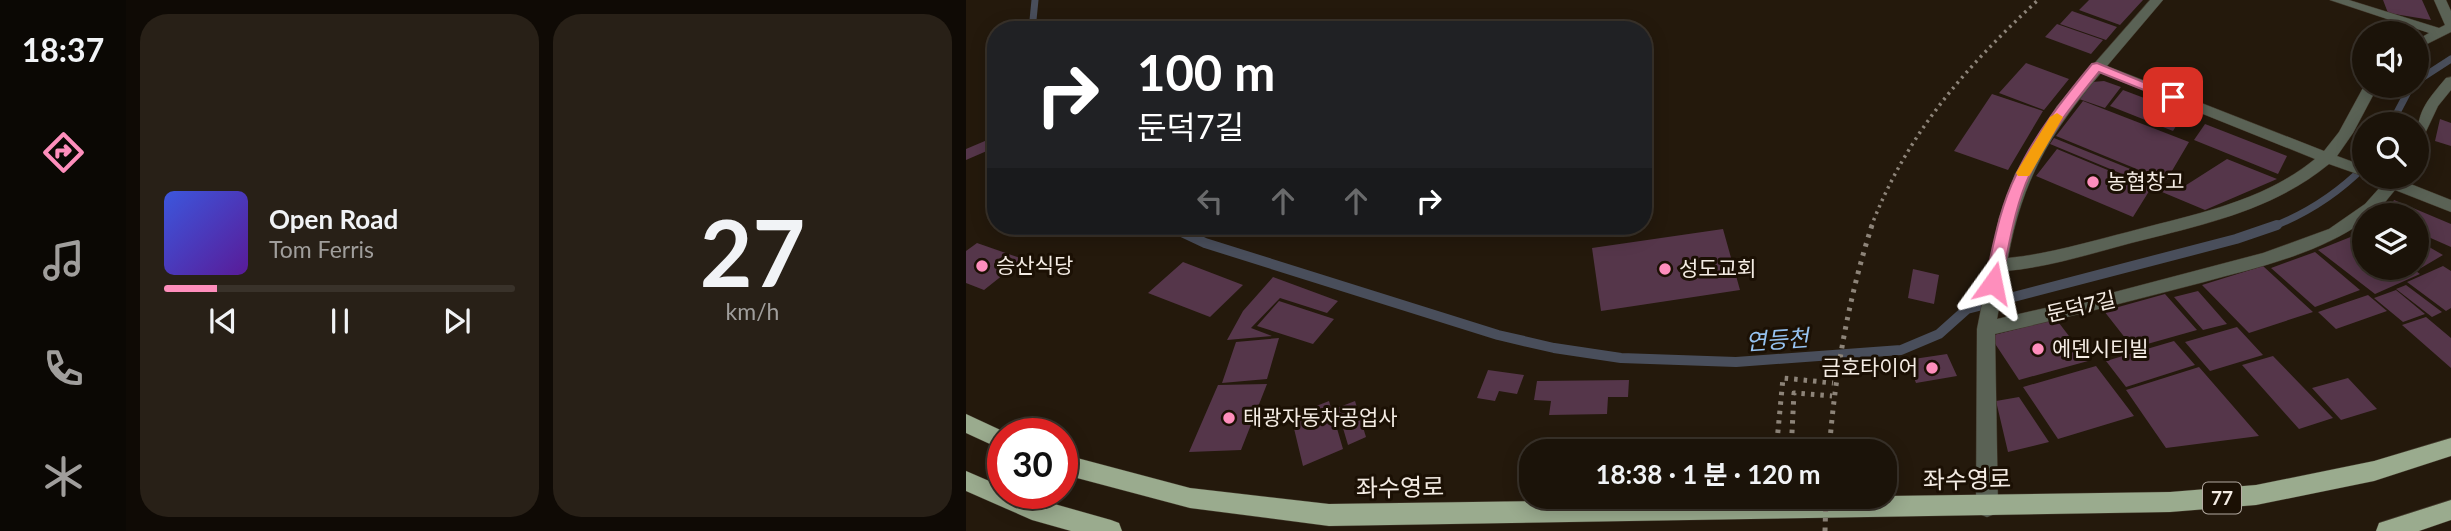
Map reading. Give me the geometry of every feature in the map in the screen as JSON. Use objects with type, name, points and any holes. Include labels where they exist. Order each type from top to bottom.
[{"type":"main road","points":[[966,423],[987,433]]},
{"type":"main road","name":"좌수영로","points":[[1078,468],[1190,498],[1326,523],[2170,502],[2256,495],[2374,471],[2451,447]]},
{"type":"main road","points":[[966,481],[1032,510],[1111,531]]},
{"type":"main road","points":[[2387,531],[2451,510]]},
{"type":"street","points":[[1987,507],[1986,329],[1994,275],[2007,218],[2023,174],[2062,109],[2157,0]]},
{"type":"street","points":[[2336,0],[2447,28]]},
{"type":"street","points":[[2440,0],[2447,28]]},
{"type":"street","points":[[2429,38],[2447,28]]},
{"type":"street","points":[[2097,67],[2352,167]]},
{"type":"street","points":[[2428,112],[2451,81]]},
{"type":"street","points":[[1994,275],[2222,214],[2270,195],[2301,177],[2327,157],[2343,136],[2364,98]]},
{"type":"street","name":"둔덕7길","points":[[1986,329],[2111,300],[2267,258],[2335,233],[2371,208],[2387,189]]},
{"type":"street","points":[[2414,189],[2451,206]]},
{"type":"path","points":[[1830,439],[1833,383],[1847,309],[1871,230],[1901,162],[1937,105],[2038,0]]},
{"type":"path","points":[[1777,439],[1783,377],[1833,383]]},
{"type":"path","points":[[1792,439],[1794,393],[1832,396]]},
{"type":"path","points":[[1825,531],[1826,509]]},
{"type":"building","points":[[2089,0],[2143,0],[2120,25],[2079,10]]},
{"type":"building","points":[[2383,0],[2422,0],[2431,20],[2388,13]]},
{"type":"building","points":[[2072,11],[2117,27],[2106,40],[2060,24]]},
{"type":"building","points":[[2057,24],[2103,40],[2091,54],[2045,37]]},
{"type":"building","points":[[2026,63],[2069,79],[2044,110],[1999,93]]},
{"type":"building","points":[[2104,81],[2121,87],[2105,108],[2079,99],[2092,82]]},
{"type":"building","points":[[2123,90],[2184,113],[2173,131],[2110,106]]},
{"type":"building","points":[[1992,94],[2043,111],[2008,170],[1954,151]]},
{"type":"building","points":[[2083,101],[2189,142],[2166,181],[2056,136]]},
{"type":"building","points":[[2440,119],[2451,123],[2451,146],[2435,141]]},
{"type":"building","points":[[2205,124],[2287,156],[2278,174],[2194,140]]},
{"type":"building","points":[[2054,138],[2160,181],[2156,188],[2050,144]]},
{"type":"building","points":[[987,140],[987,151],[966,160],[966,149]]},
{"type":"building","name":"농협창고","points":[[2057,149],[2151,188],[2133,217],[2036,176]]},
{"type":"building","points":[[2227,159],[2277,179],[2205,210],[2162,192],[2167,184],[2180,189]]},
{"type":"building","points":[[2429,215],[2451,224],[2451,247],[2429,237]]},
{"type":"building","name":"성도교회","points":[[1723,229],[1740,290],[1601,311],[1592,248]]},
{"type":"building","points":[[2352,236],[2352,276],[2318,250]]},
{"type":"building","points":[[977,243],[1023,259],[984,290],[966,283],[966,251]]},
{"type":"building","points":[[2429,247],[2443,255],[2429,263]]},
{"type":"building","points":[[2315,252],[2360,290],[2315,307],[2271,268]]},
{"type":"building","points":[[1183,262],[1243,285],[1210,317],[1148,293]]},
{"type":"building","points":[[2263,266],[2313,312],[2249,333],[2202,285]]},
{"type":"building","points":[[2443,266],[2451,271],[2451,308],[2446,311],[2407,282],[2429,280],[2429,272]]},
{"type":"building","points":[[1913,269],[1939,275],[1934,304],[1908,298]]},
{"type":"building","points":[[1273,277],[1338,301],[1327,313],[1280,298],[1251,328],[1272,336],[1227,340],[1243,311]]},
{"type":"building","points":[[2357,280],[2406,280],[2375,294]]},
{"type":"building","points":[[2406,285],[2442,312],[2432,317],[2396,289]]},
{"type":"building","points":[[2396,290],[2425,314],[2403,322],[2374,298]]},
{"type":"building","points":[[2198,291],[2227,324],[2203,330],[2174,297]]},
{"type":"building","points":[[2165,294],[2197,330],[2133,348],[2104,311]]},
{"type":"building","points":[[2368,295],[2387,311],[2336,329],[2318,312]]},
{"type":"building","points":[[1279,301],[1334,319],[1313,344],[1257,326]]},
{"type":"building","points":[[2426,317],[2451,338],[2451,368],[2402,325]]},
{"type":"building","name":"에덴시티빌","points":[[2056,319],[2088,361],[2019,380],[1990,336]]},
{"type":"building","points":[[2237,327],[2263,355],[2210,371],[2185,342]]},
{"type":"building","points":[[1279,338],[1267,379],[1222,383],[1236,342]]},
{"type":"building","points":[[2174,341],[2195,365],[2126,387],[2106,361]]},
{"type":"building","name":"금호타이어","points":[[1947,354],[1957,376],[1916,383],[1907,360]]},
{"type":"building","points":[[2273,356],[2333,418],[2299,429],[2242,365]]},
{"type":"building","points":[[2096,366],[2134,416],[2058,439],[2023,387]]},
{"type":"building","points":[[2199,367],[2259,436],[2166,448],[2126,390]]},
{"type":"building","points":[[1488,370],[1524,375],[1517,394],[1499,391],[1495,401],[1477,398]]},
{"type":"building","points":[[2348,378],[2377,409],[2341,420],[2312,388]]},
{"type":"building","points":[[1629,380],[1628,397],[1608,397],[1607,414],[1549,415],[1551,401],[1534,400],[1537,381]]},
{"type":"building","name":"태광자동차공업사","points":[[1267,384],[1241,450],[1189,452],[1218,385]]},
{"type":"building","points":[[2019,397],[2049,442],[2008,452],[1996,401]]},
{"type":"building","points":[[1329,401],[1343,449],[1303,466],[1291,416]]},
{"type":"building","points":[[1355,401],[1366,437],[1348,445],[1337,408]]},
{"type":"waterway","name":"연등천","points":[[1033,21],[1035,0]]},
{"type":"waterway","name":"연등천","points":[[2429,73],[2451,59]]},
{"type":"waterway","name":"연등천","points":[[2397,112],[2405,98]]},
{"type":"waterway","name":"연등천","points":[[2276,225],[2321,202],[2352,178]]},
{"type":"waterway","name":"연등천","points":[[1188,235],[1205,243],[1498,335],[1554,348],[1621,358],[1736,362],[1901,350],[1939,334],[1967,309],[2236,239],[2276,225]]},
{"type":"slow traffic","points":[[2024,173],[2057,117]]},
{"type":"place","name":"농협창고","points":[[2093,182]]},
{"type":"place","name":"승산식당","points":[[982,266]]},
{"type":"place","name":"성도교회","points":[[1665,269]]},
{"type":"place","name":"에덴시티빌","points":[[2038,349]]},
{"type":"place","name":"금호타이어","points":[[1932,368]]},
{"type":"place","name":"태광자동차공업사","points":[[1229,418]]},
{"type":"route","points":[[1993,283],[2007,218],[2023,174],[2062,109],[2097,67],[2173,97]]}]
